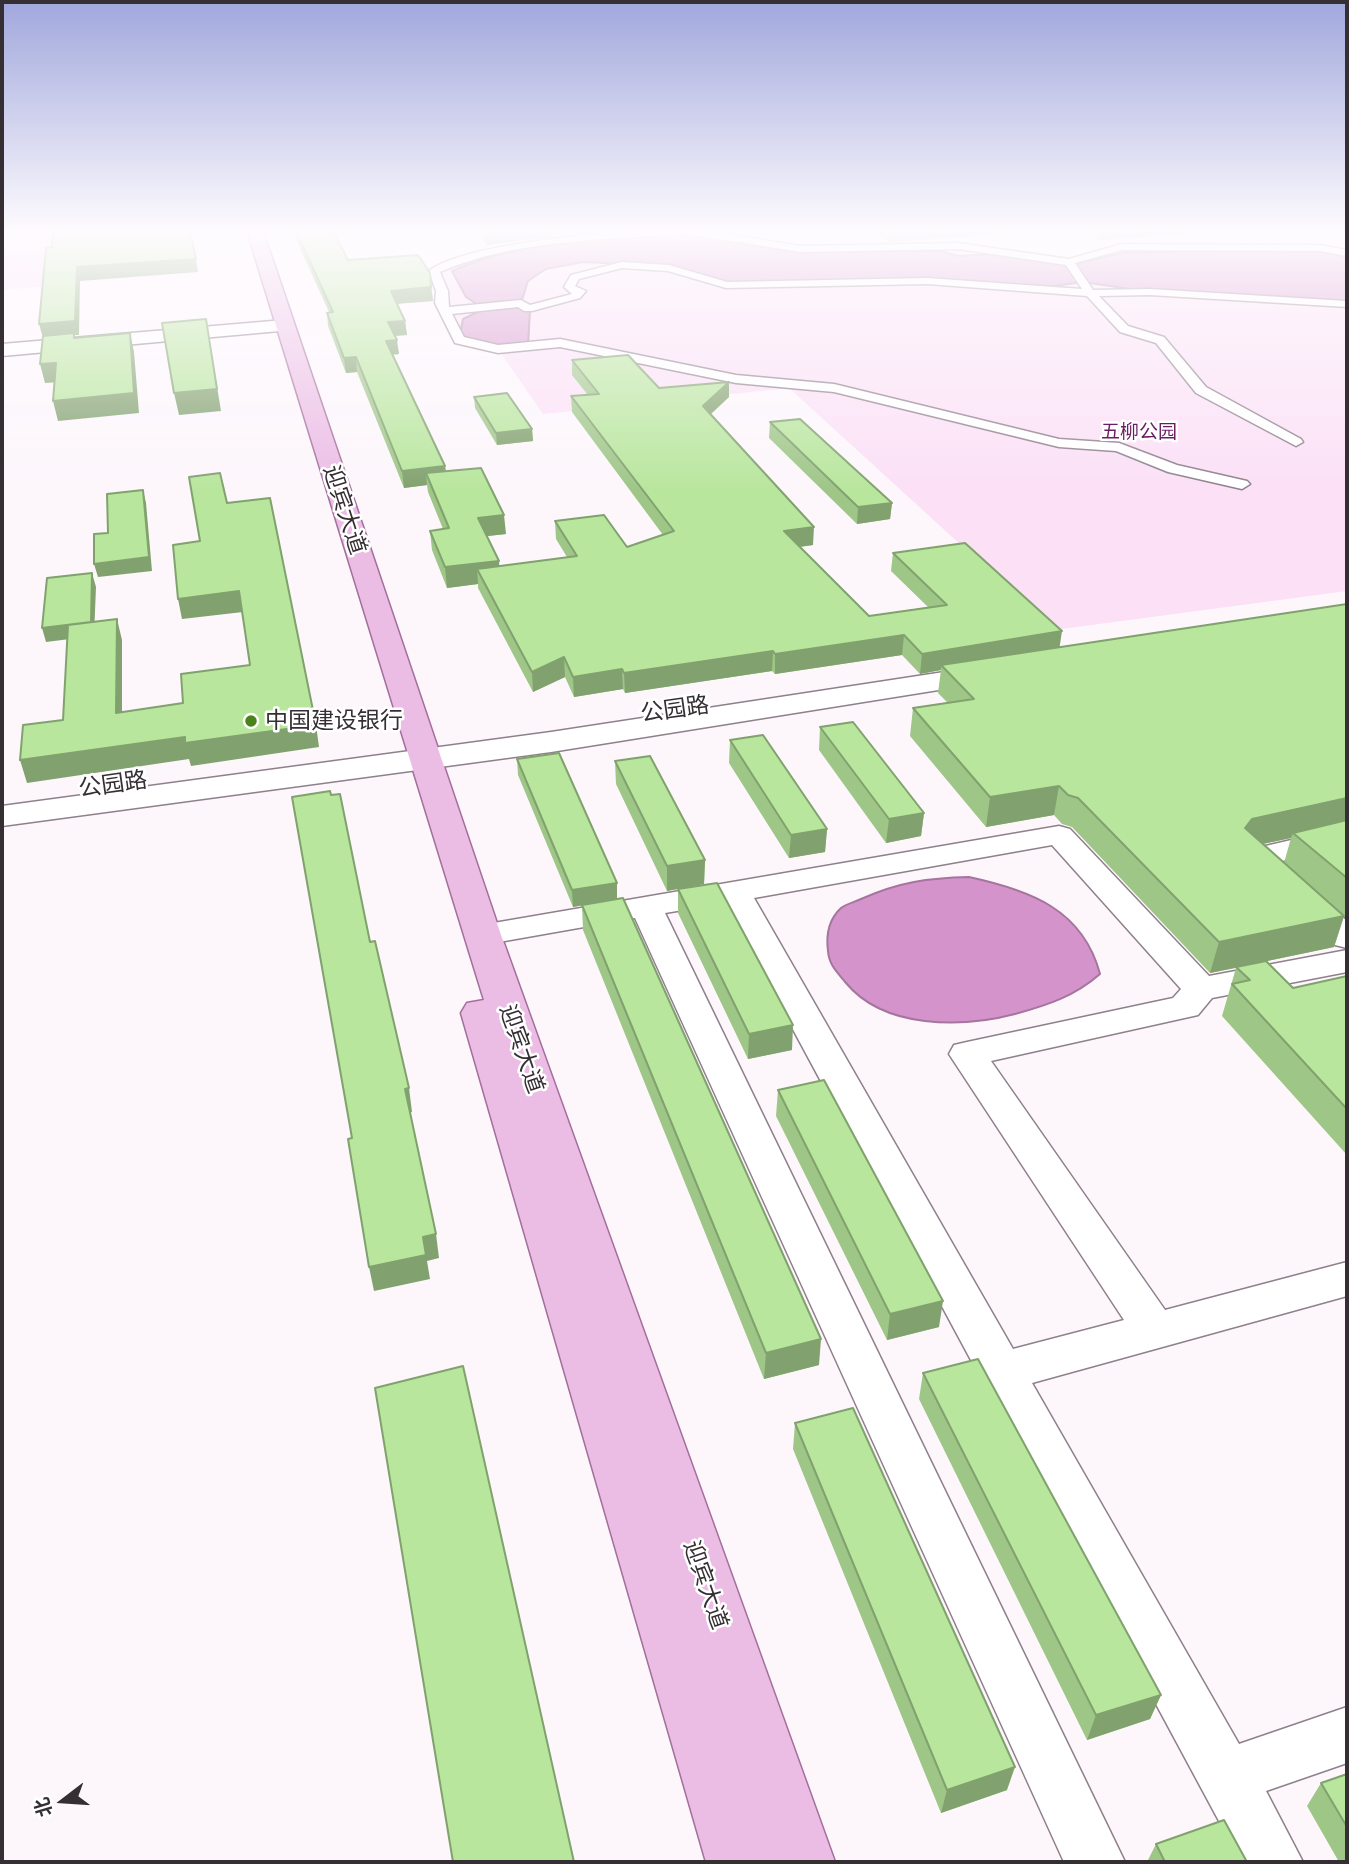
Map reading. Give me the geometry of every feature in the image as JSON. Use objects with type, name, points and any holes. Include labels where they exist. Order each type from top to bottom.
[{"type":"main road","name":"迎宾大道","points":[[275,318],[412,753],[741,1862]]},
{"type":"main road","name":"迎宾大道","points":[[276,318],[278,326]]},
{"type":"main road","name":"迎宾大道","points":[[412,753],[482,935],[801,1862]]},
{"type":"street","points":[[448,318],[458,340],[498,349],[560,343],[736,379],[834,388],[1059,443],[1094,443],[1119,447],[1173,469],[1242,484]]},
{"type":"street","points":[[534,318],[536,329],[560,343]]},
{"type":"street","points":[[1115,318],[1125,329],[1160,340],[1201,390],[1296,442]]},
{"type":"street","points":[[2,350],[278,326]]},
{"type":"street","points":[[2,816],[412,753],[1014,666]]},
{"type":"street","name":"公园路","points":[[2,800],[412,753]]},
{"type":"street","points":[[482,935],[1059,835],[1201,989]]},
{"type":"street","points":[[1347,836],[1255,858],[1347,938]]},
{"type":"street","points":[[735,892],[1273,1862]]},
{"type":"street","points":[[646,907],[1095,1862]]},
{"type":"street","points":[[1155,1331],[967,1054],[1185,1007],[1201,989],[1347,961]]},
{"type":"street","points":[[1001,1372],[1347,1279]]},
{"type":"street","points":[[1226,1777],[1347,1735]]},
{"type":"green space","name":"五柳公园","points":[[451,318],[1347,318],[1347,591],[1054,630],[789,388],[543,414],[498,349],[459,340]]},
{"type":"shaded area","points":[[530,318],[528,345],[498,349],[459,340],[463,319]]},
{"type":"shaded area","points":[[969,877],[1012,888],[1051,906],[1081,933],[1100,974],[1071,994],[1039,1007],[994,1019],[948,1022],[902,1017],[881,1009],[862,998],[834,968],[827,945],[828,934],[833,918],[843,907],[901,885]]},
{"type":"building","points":[[40,318],[75,318],[75,321],[39,324]]},
{"type":"building","points":[[329,318],[404,318],[405,321],[388,322],[397,340],[386,341],[445,466],[402,471],[356,357],[344,358]]},
{"type":"building","points":[[206,319],[217,389],[174,393],[162,323]]},
{"type":"building","points":[[74,333],[74,338],[130,333],[134,393],[53,401],[56,363],[40,364],[43,336]]},
{"type":"building","points":[[628,355],[659,388],[729,382],[703,406],[814,527],[784,531],[869,616],[947,605],[893,553],[965,543],[1062,631],[922,654],[904,635],[775,654],[773,651],[624,673],[622,669],[573,677],[564,657],[532,672],[477,569],[577,556],[555,521],[604,515],[627,547],[674,531],[571,396],[599,394],[572,360]]},
{"type":"building","points":[[507,393],[532,429],[496,433],[474,397]]},
{"type":"building","points":[[800,419],[892,503],[858,507],[770,422]]},
{"type":"building","points":[[481,468],[504,515],[478,518],[499,561],[445,567],[430,531],[449,528],[426,473]]},
{"type":"building","points":[[220,473],[227,503],[270,498],[316,725],[185,743],[185,737],[20,760],[23,725],[63,720],[68,625],[117,619],[116,713],[183,703],[181,674],[250,665],[239,591],[178,599],[173,545],[200,541],[189,477]]},
{"type":"building","points":[[143,490],[149,557],[94,564],[94,534],[108,533],[107,494]]},
{"type":"building","points":[[92,573],[91,622],[42,628],[47,578]]},
{"type":"building","points":[[1347,604],[1347,798],[1252,819],[1245,828],[1344,916],[1219,942],[1078,798],[1068,795],[1059,786],[990,797],[913,708],[974,699],[941,665]]},
{"type":"building","points":[[853,722],[924,813],[889,819],[820,727]]},
{"type":"building","points":[[763,735],[827,829],[791,835],[730,740]]},
{"type":"building","points":[[559,753],[617,883],[572,890],[517,759]]},
{"type":"building","points":[[650,756],[705,860],[667,866],[615,761]]},
{"type":"building","points":[[330,791],[331,795],[340,794],[370,942],[375,941],[409,1088],[405,1089],[436,1234],[423,1237],[426,1255],[369,1267],[348,1139],[352,1138],[292,797]]},
{"type":"building","points":[[1347,820],[1347,878],[1293,833]]},
{"type":"building","points":[[717,883],[793,1025],[749,1034],[678,889]]},
{"type":"building","points":[[623,898],[821,1339],[766,1353],[582,905]]},
{"type":"building","points":[[1266,961],[1293,988],[1347,976],[1347,1109],[1232,984],[1250,980],[1236,967]]},
{"type":"building","points":[[824,1080],[943,1301],[890,1314],[778,1090]]},
{"type":"building","points":[[978,1359],[1161,1695],[1096,1715],[923,1373]]},
{"type":"building","points":[[463,1366],[574,1862],[453,1862],[375,1388]]},
{"type":"building","points":[[853,1408],[1015,1767],[947,1790],[795,1423]]},
{"type":"building","points":[[1347,1774],[1347,1827],[1321,1783]]},
{"type":"building","points":[[1224,1820],[1247,1862],[1165,1862],[1156,1844]]},
{"type":"place","name":"中国建设银行","points":[[251,721]]}]
